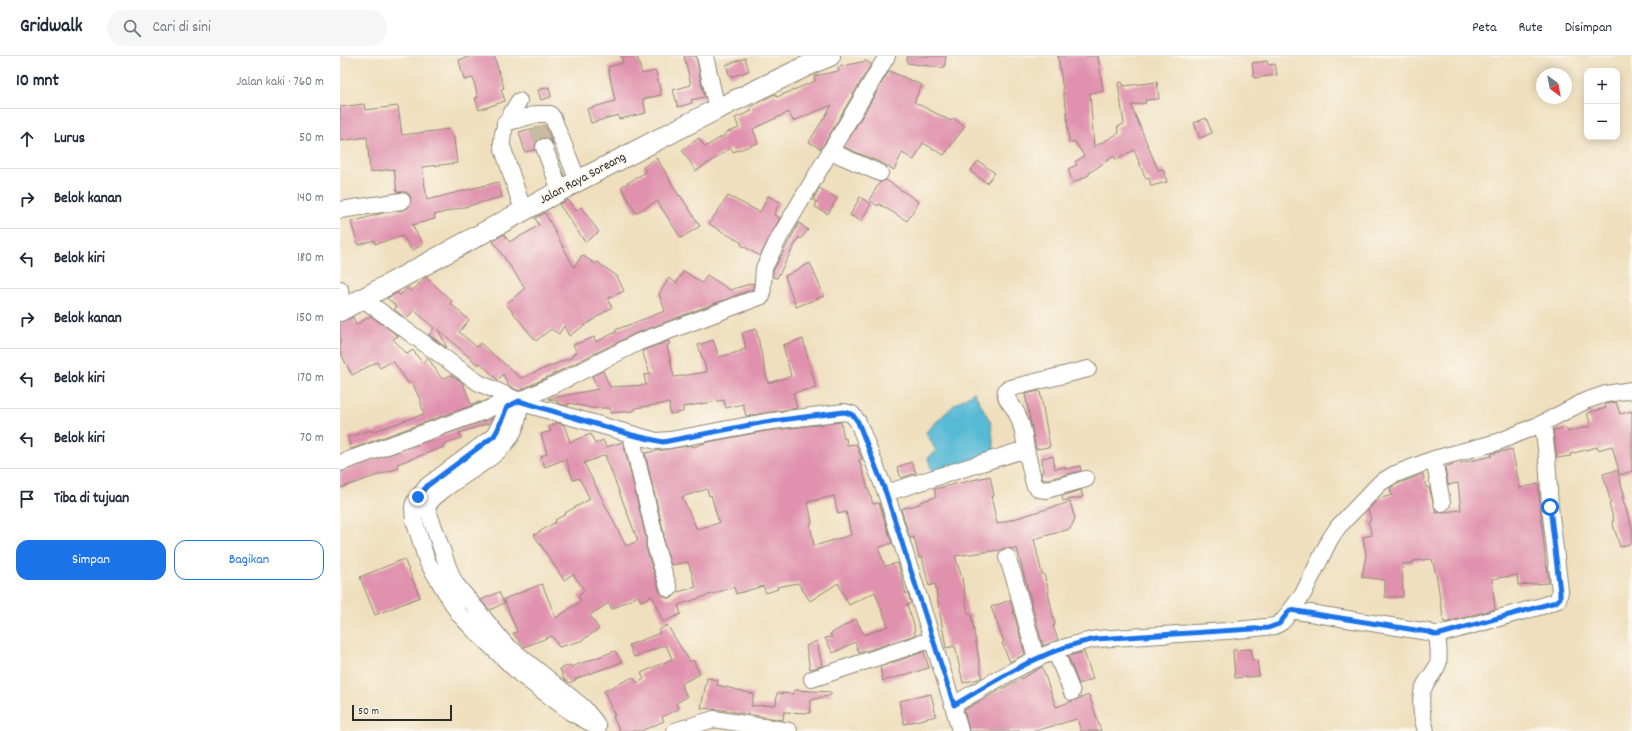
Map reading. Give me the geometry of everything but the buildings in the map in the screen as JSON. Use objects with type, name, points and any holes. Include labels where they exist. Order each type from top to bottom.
[{"type":"main road","name":"Jalan Raya Soreang","points":[[341,310],[560,190],[717,109],[830,56]]},
{"type":"street","points":[[705,56],[717,109]]},
{"type":"street","points":[[340,463],[482,412],[568,378],[639,342],[762,296],[764,268],[780,236],[804,198],[830,151],[887,56]]},
{"type":"street","points":[[519,101],[505,123],[502,135],[502,146],[523,210]]},
{"type":"street","points":[[505,123],[534,121],[548,113],[552,116],[578,181]]},
{"type":"street","points":[[544,147],[560,190]]},
{"type":"street","points":[[830,151],[880,173]]},
{"type":"street","points":[[340,210],[402,200]]},
{"type":"street","points":[[340,289],[341,310]]},
{"type":"street","points":[[363,299],[479,384],[514,399],[632,435],[663,442],[765,422],[848,413],[852,414],[858,422],[886,493],[954,705],[960,731]]},
{"type":"street","points":[[1086,479],[1046,490],[1039,489],[1034,484],[1022,425],[1014,407],[1006,399],[1006,391],[1007,389],[1088,369]]},
{"type":"street","points":[[954,705],[1036,658],[1076,642],[1096,639],[1268,628],[1279,624],[1303,594],[1330,539],[1338,527],[1380,483],[1393,475],[1434,459],[1498,442],[1543,423],[1585,401],[1606,394],[1632,390]]},
{"type":"street","points":[[514,399],[520,413],[512,436],[507,443],[499,451],[445,488],[428,506],[448,568],[451,589],[505,644],[583,707],[599,729]]},
{"type":"street","points":[[1290,610],[1428,632],[1437,635],[1542,606],[1558,600],[1560,592],[1550,507],[1543,423]]},
{"type":"street","points":[[632,435],[655,536],[655,544],[669,589]]},
{"type":"street","points":[[886,493],[1026,449]]},
{"type":"street","points":[[1434,459],[1442,503]]},
{"type":"street","points":[[1007,557],[1014,577],[1036,658]]},
{"type":"street","points":[[1426,731],[1423,721],[1422,691],[1426,683],[1433,675],[1438,662],[1437,635]]},
{"type":"street","points":[[812,678],[933,639]]},
{"type":"street","points":[[1055,650],[1072,692]]},
{"type":"street","points":[[675,731],[714,719],[740,727],[788,731]]},
{"type":"water","points":[[974,392],[991,423],[995,455],[933,476],[928,458],[936,451],[926,432],[954,405]]},
{"type":"tunnel","points":[[537,127],[544,147]]},
{"type":"route","points":[[418,497],[427,486],[440,475],[494,436],[507,407],[519,401],[632,435],[663,442],[765,422],[844,412],[852,414],[858,422],[886,493],[954,705],[1036,658],[1076,642],[1096,639],[1268,628],[1279,624],[1290,610],[1428,632],[1437,635],[1556,602],[1560,598],[1560,592],[1550,507]]}]
